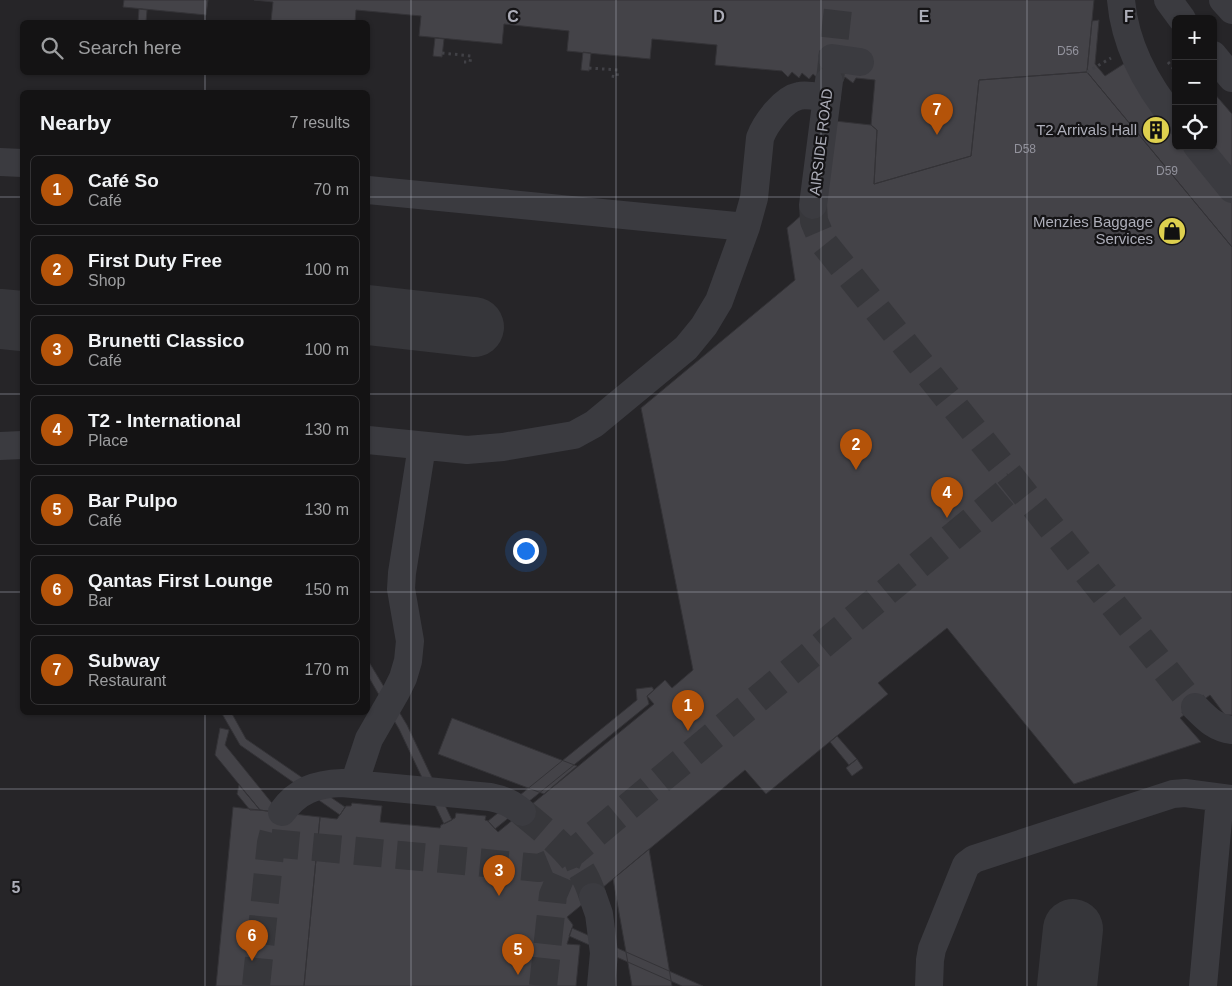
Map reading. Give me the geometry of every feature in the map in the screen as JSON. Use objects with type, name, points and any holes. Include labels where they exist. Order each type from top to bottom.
[{"type":"street","points":[[1121,0],[1123,20],[1137,61],[1154,92],[1172,116]]},
{"type":"street","points":[[1168,0],[1179,15]]},
{"type":"street","points":[[1224,0],[1232,10]]},
{"type":"street","points":[[1217,60],[1232,78]]},
{"type":"street","points":[[370,440],[467,450],[503,447],[574,435],[594,424],[686,348],[704,326],[719,301],[746,227],[754,198],[760,138],[763,129],[784,104],[791,99],[800,96],[860,62]]},
{"type":"street","name":"AIRSIDE ROAD","points":[[813,205],[829,79]]},
{"type":"street","points":[[1200,150],[1232,189]]},
{"type":"street","points":[[0,162],[20,163]]},
{"type":"street","points":[[370,190],[746,227]]},
{"type":"street","points":[[0,446],[20,445]]},
{"type":"street","points":[[354,784],[369,739],[403,678],[408,661],[410,641],[401,589],[402,573],[422,446]]},
{"type":"street","points":[[1195,707],[1219,727],[1232,730]]},
{"type":"street","points":[[282,812],[295,797],[310,788],[342,783],[490,797],[504,800],[522,812]]},
{"type":"street","points":[[929,986],[932,950],[966,865],[974,859],[1173,794],[1185,793],[1226,798],[1203,986]]},
{"type":"street","points":[[593,897],[599,914],[604,953],[601,986]]},
{"type":"path","points":[[442,53],[471,56],[470,62],[464,62]]},
{"type":"path","points":[[590,68],[618,70],[618,77],[611,76]]},
{"type":"shaded area","points":[[0,0],[1232,0],[1232,986],[0,986]]},
{"type":"building","points":[[124,0],[208,0],[206,15],[123,7]]},
{"type":"building","points":[[254,0],[1094,0],[1087,72],[979,80],[971,156],[874,184],[877,130],[871,125],[875,80],[856,78],[853,83],[845,77],[842,82],[820,80],[813,74],[809,79],[802,73],[799,78],[792,72],[788,77],[782,71],[715,65],[717,45],[652,39],[650,59],[567,51],[569,31],[504,24],[502,44],[419,36],[421,16],[356,10],[355,20],[271,20],[273,2]]},
{"type":"building","points":[[139,9],[147,10],[146,20],[138,20]]},
{"type":"building","name":"T2 Arrivals Hall","points":[[1099,20],[1095,64],[1105,76],[1136,56],[1172,97],[1172,150],[1217,150],[1217,97],[1232,114],[1232,247],[1087,72],[1092,21]]},
{"type":"building","points":[[435,38],[444,39],[442,57],[433,56]]},
{"type":"building","points":[[583,52],[591,53],[589,71],[581,70]]},
{"type":"building","points":[[1087,72],[1232,247],[1232,715],[1225,715],[1210,695],[1180,718],[1201,742],[1074,784],[947,628],[878,683],[888,694],[766,794],[745,770],[567,917],[573,925],[567,944],[580,945],[576,986],[304,986],[320,817],[337,819],[346,806],[351,806],[352,803],[382,806],[380,822],[440,828],[441,825],[455,818],[456,813],[486,816],[485,820],[498,832],[654,704],[647,696],[665,680],[672,688],[693,670],[641,408],[795,280],[787,228],[813,205],[835,121],[871,125],[877,130],[874,184],[971,156],[979,80]]},
{"type":"building","points":[[370,664],[407,725],[452,820],[444,824],[399,729],[370,679]]},
{"type":"building","points":[[652,687],[654,690],[647,696],[649,704],[495,829],[488,821],[637,700],[636,689]]},
{"type":"building","points":[[223,715],[233,715],[246,739],[345,807],[340,815],[240,745]]},
{"type":"building","points":[[452,718],[577,766],[544,794],[438,754]]},
{"type":"building","points":[[220,728],[229,730],[225,745],[280,813],[260,810],[215,755]]},
{"type":"building","points":[[837,736],[857,759],[849,765],[830,742]]},
{"type":"building","points":[[857,759],[863,768],[852,776],[846,768]]},
{"type":"building","points":[[239,785],[260,810],[250,810],[237,794]]},
{"type":"building","points":[[233,807],[320,817],[304,986],[216,986]]},
{"type":"building","points":[[649,849],[672,986],[632,986],[613,879]]},
{"type":"building","points":[[572,928],[703,986],[682,986],[569,936]]},
{"type":"taxiway","points":[[370,315],[474,327]]},
{"type":"taxiway","points":[[0,319],[20,321]]},
{"type":"taxiway","points":[[1067,986],[1073,929]]},
{"type":"tunnel","points":[[830,80],[839,0]]},
{"type":"tunnel","points":[[813,205],[814,221],[823,242],[1195,707]]},
{"type":"tunnel","points":[[271,843],[539,868],[570,855],[1016,484]]},
{"type":"tunnel","points":[[522,812],[558,843],[574,861],[586,879],[593,897]]},
{"type":"tunnel","points":[[256,986],[271,843],[275,827]]},
{"type":"tunnel","points":[[543,986],[553,895],[570,855]]},
{"type":"place","name":"T2 Arrivals Hall","points":[[1156,130]]},
{"type":"place","name":"Subway","points":[[937,135]]},
{"type":"place","name":"Menzies Baggage Services","points":[[1172,231]]},
{"type":"place","name":"First Duty Free","points":[[856,470]]},
{"type":"place","name":"T2 - International","points":[[947,518]]},
{"type":"place","name":"Café So","points":[[688,731]]},
{"type":"place","name":"Brunetti Classico","points":[[499,896]]},
{"type":"place","name":"Qantas First Lounge","points":[[252,961]]},
{"type":"place","name":"Bar Pulpo","points":[[518,975]]}]
